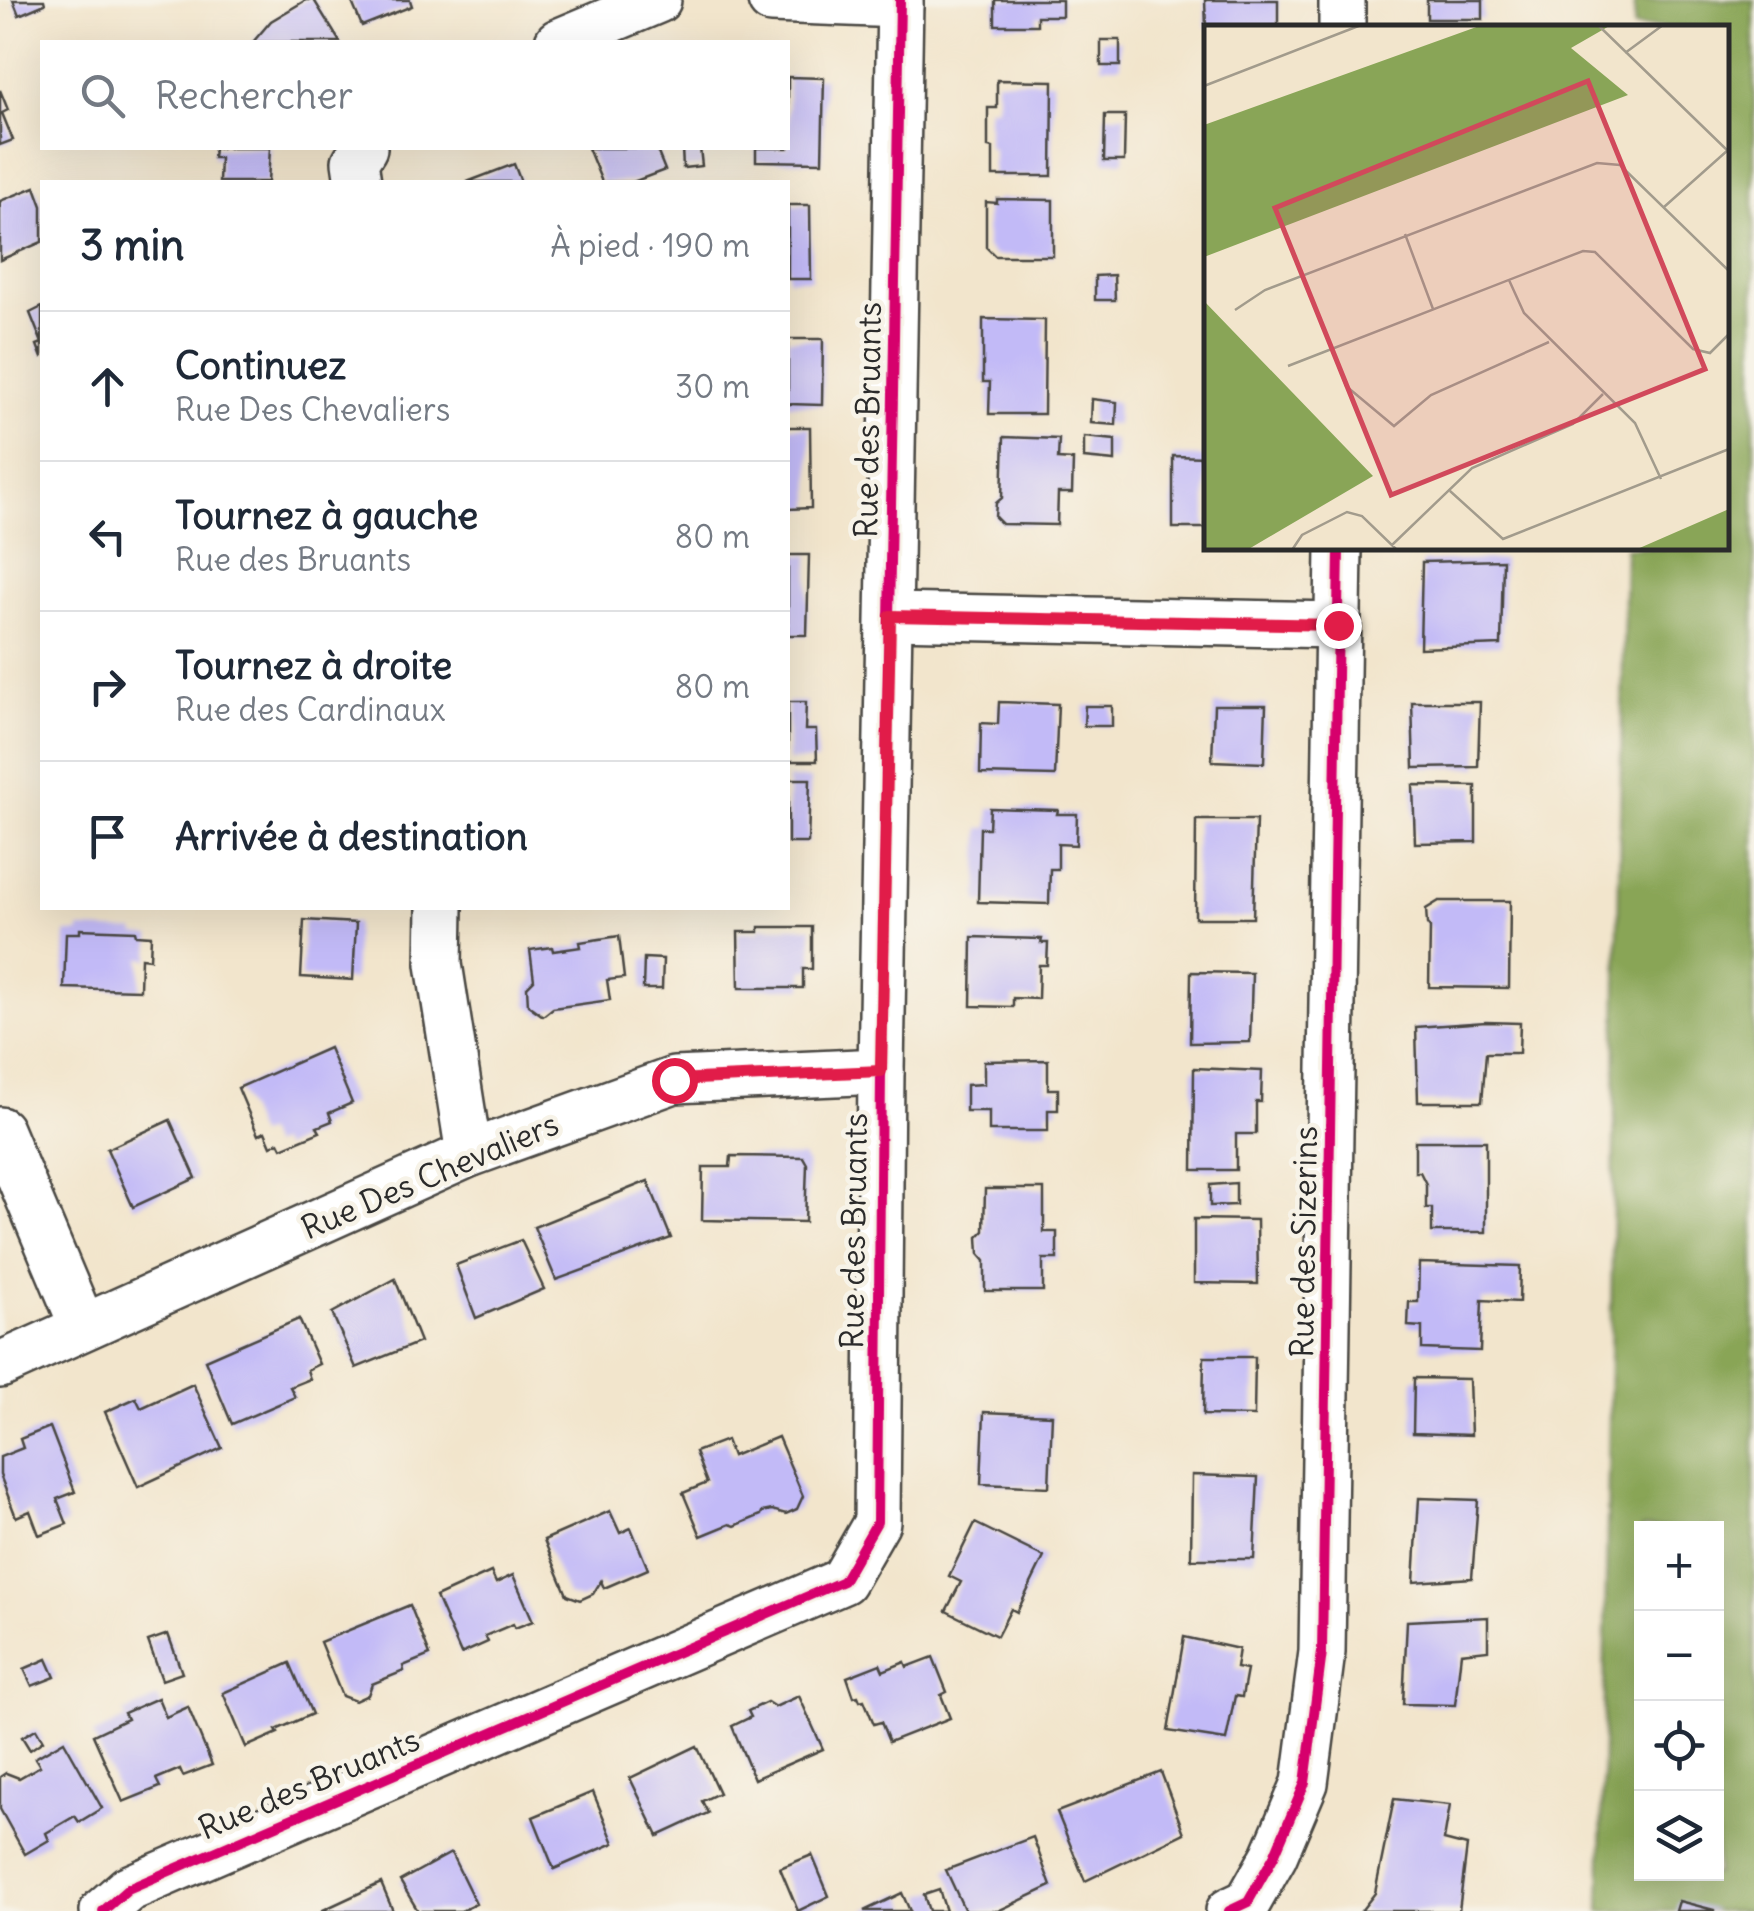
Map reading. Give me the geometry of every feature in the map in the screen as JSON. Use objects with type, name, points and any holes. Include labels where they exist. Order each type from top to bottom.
[{"type":"street","points":[[563,40],[658,0]]},
{"type":"street","points":[[771,0],[900,2]]},
{"type":"street","name":"Rue des Bruants","points":[[104,1911],[128,1889],[844,1581],[877,1522],[900,2]]},
{"type":"street","points":[[358,180],[355,162],[363,150]]},
{"type":"street","name":"Rue des Sizerins","points":[[1229,1911],[1248,1902],[1274,1856],[1305,1783],[1322,1652],[1339,550]]},
{"type":"street","points":[[890,616],[1338,625]]},
{"type":"street","points":[[440,910],[440,964],[469,1154]]},
{"type":"street","name":"Rue Des Chevaliers","points":[[0,1365],[469,1154],[674,1080],[881,1071]]},
{"type":"street","points":[[0,1130],[83,1327]]},
{"type":"green space","points":[[1635,0],[1754,0],[1754,1911],[1600,1911],[1625,550],[1729,550],[1729,25],[1634,25]]},
{"type":"building","points":[[13,0],[44,0],[45,4],[19,15]]},
{"type":"building","points":[[306,0],[314,0],[339,40],[255,40],[271,21]]},
{"type":"building","points":[[351,0],[410,0],[412,6],[362,26]]},
{"type":"building","points":[[995,0],[1062,0],[1062,16],[1037,16],[1037,25],[995,25]]},
{"type":"building","points":[[1205,0],[1278,0],[1278,25],[1206,25]]},
{"type":"building","points":[[1427,0],[1483,0],[1483,19],[1427,19]]},
{"type":"building","points":[[1101,40],[1120,40],[1120,66],[1101,66]]},
{"type":"building","points":[[790,77],[824,78],[822,162],[756,161],[756,150],[790,150]]},
{"type":"building","points":[[997,80],[1053,81],[1052,176],[993,176],[988,108],[997,108]]},
{"type":"building","points":[[0,90],[8,110],[2,113],[13,140],[0,145]]},
{"type":"building","points":[[1105,115],[1125,115],[1124,161],[1104,161]]},
{"type":"building","points":[[214,150],[270,150],[268,180],[219,180],[220,158],[213,158]]},
{"type":"building","points":[[589,150],[657,150],[665,170],[638,180],[601,180]]},
{"type":"building","points":[[682,150],[700,150],[702,166],[683,168]]},
{"type":"building","points":[[514,164],[520,180],[472,180]]},
{"type":"building","points":[[35,187],[40,201],[40,243],[0,260],[0,201]]},
{"type":"building","points":[[997,199],[1053,200],[1053,256],[995,256],[986,247],[986,202],[997,203]]},
{"type":"building","points":[[790,205],[810,205],[811,279],[790,279]]},
{"type":"building","points":[[1114,275],[1115,300],[1095,300],[1095,276]]},
{"type":"building","points":[[40,308],[40,338],[30,313]]},
{"type":"building","points":[[983,319],[1045,320],[1044,414],[989,414],[990,382],[983,382]]},
{"type":"building","points":[[790,339],[823,339],[822,405],[790,404]]},
{"type":"building","points":[[1092,399],[1117,402],[1116,425],[1091,423]]},
{"type":"building","points":[[790,427],[810,427],[811,508],[790,509]]},
{"type":"building","points":[[1004,437],[1059,439],[1058,459],[1073,460],[1072,493],[1058,493],[1057,525],[1002,524],[995,517],[996,503],[1002,498]]},
{"type":"building","points":[[1084,437],[1115,440],[1115,461],[1084,458]]},
{"type":"building","points":[[1173,456],[1204,457],[1204,528],[1173,528]]},
{"type":"building","points":[[790,555],[809,555],[807,635],[790,635]]},
{"type":"building","points":[[1503,560],[1501,645],[1420,648],[1422,562]]},
{"type":"building","points":[[790,702],[806,702],[805,730],[816,730],[817,761],[790,761]]},
{"type":"building","points":[[999,702],[1058,704],[1055,776],[980,774],[981,723],[998,724]]},
{"type":"building","points":[[1412,702],[1480,702],[1478,767],[1414,768]]},
{"type":"building","points":[[1214,705],[1266,705],[1264,763],[1212,761]]},
{"type":"building","points":[[1085,706],[1112,706],[1112,726],[1084,726]]},
{"type":"building","points":[[790,779],[810,779],[808,843],[790,843]]},
{"type":"building","points":[[1413,785],[1476,786],[1476,842],[1415,843]]},
{"type":"building","points":[[990,808],[1077,814],[1076,845],[1058,844],[1058,869],[1050,869],[1049,904],[978,902],[980,828],[989,828]]},
{"type":"building","points":[[1196,820],[1256,820],[1253,918],[1195,918]]},
{"type":"building","points":[[1439,901],[1510,901],[1509,988],[1429,987],[1430,928],[1426,909]]},
{"type":"building","points":[[304,920],[356,923],[353,980],[301,977]]},
{"type":"building","points":[[759,927],[812,927],[812,969],[803,969],[803,988],[739,988],[738,932],[759,932]]},
{"type":"building","points":[[80,929],[135,931],[136,935],[151,936],[150,959],[141,958],[140,990],[64,988],[66,933],[80,933]]},
{"type":"building","points":[[619,936],[624,978],[607,980],[610,1000],[553,1008],[543,1016],[528,1005],[527,987],[534,980],[530,950],[581,947],[580,942]]},
{"type":"building","points":[[972,937],[1042,939],[1041,943],[1048,943],[1047,965],[1039,965],[1038,999],[1013,998],[1013,1007],[971,1006]]},
{"type":"building","points":[[644,958],[663,959],[662,989],[643,989]]},
{"type":"building","points":[[1191,972],[1252,973],[1250,1042],[1190,1043]]},
{"type":"building","points":[[1520,1023],[1519,1053],[1486,1053],[1482,1102],[1418,1102],[1416,1027]]},
{"type":"building","points":[[329,1048],[352,1103],[329,1113],[332,1121],[317,1127],[320,1132],[282,1148],[279,1142],[271,1146],[265,1132],[258,1135],[238,1088]]},
{"type":"building","points":[[1048,1060],[1048,1089],[1058,1089],[1058,1110],[1048,1110],[1048,1131],[989,1131],[989,1111],[966,1111],[966,1085],[984,1084],[984,1061]]},
{"type":"building","points":[[1194,1068],[1262,1071],[1261,1102],[1256,1102],[1256,1134],[1236,1134],[1236,1170],[1193,1170]]},
{"type":"building","points":[[170,1120],[196,1178],[133,1207],[107,1149]]},
{"type":"building","points":[[1415,1141],[1486,1141],[1486,1232],[1432,1232],[1426,1184],[1420,1172],[1415,1172]]},
{"type":"building","points":[[731,1156],[803,1157],[807,1164],[805,1222],[702,1220],[703,1167],[730,1167]]},
{"type":"building","points":[[648,1181],[671,1238],[556,1280],[534,1227]]},
{"type":"building","points":[[1236,1183],[1236,1205],[1210,1206],[1210,1185]]},
{"type":"building","points":[[985,1189],[1044,1189],[1044,1232],[1057,1232],[1057,1259],[1043,1259],[1043,1291],[985,1291],[985,1261],[979,1254],[978,1237],[984,1231]]},
{"type":"building","points":[[1194,1219],[1257,1220],[1258,1284],[1194,1283]]},
{"type":"building","points":[[521,1240],[544,1289],[476,1318],[456,1265]]},
{"type":"building","points":[[1419,1263],[1520,1266],[1519,1302],[1482,1300],[1480,1351],[1422,1349],[1422,1327],[1408,1326],[1409,1302],[1418,1302]]},
{"type":"building","points":[[395,1279],[420,1342],[356,1368],[332,1313]]},
{"type":"building","points":[[299,1319],[319,1364],[307,1370],[310,1379],[290,1387],[295,1397],[232,1424],[205,1360]]},
{"type":"building","points":[[1204,1357],[1255,1357],[1254,1416],[1203,1415]]},
{"type":"building","points":[[1414,1378],[1469,1379],[1471,1435],[1413,1433]]},
{"type":"building","points":[[193,1384],[222,1448],[138,1487],[105,1412],[136,1398],[141,1408]]},
{"type":"building","points":[[984,1412],[1052,1415],[1049,1487],[981,1484]]},
{"type":"building","points":[[50,1427],[75,1492],[57,1499],[67,1524],[39,1535],[30,1511],[16,1517],[0,1475],[0,1457],[23,1448],[20,1439]]},
{"type":"building","points":[[778,1437],[803,1496],[797,1509],[786,1514],[762,1512],[735,1526],[730,1524],[701,1536],[683,1493],[707,1483],[695,1452],[726,1440],[732,1456]]},
{"type":"building","points":[[1192,1475],[1258,1477],[1254,1559],[1191,1559]]},
{"type":"building","points":[[1419,1498],[1478,1500],[1472,1578],[1414,1582]]},
{"type":"building","points":[[610,1511],[620,1533],[631,1528],[648,1569],[604,1588],[601,1581],[593,1594],[580,1600],[567,1595],[544,1540]]},
{"type":"building","points":[[975,1523],[1044,1557],[1017,1612],[1011,1609],[997,1636],[946,1611],[961,1582],[949,1576]]},
{"type":"building","points":[[491,1572],[496,1583],[513,1575],[533,1621],[515,1628],[513,1624],[485,1636],[488,1642],[461,1654],[436,1597]]},
{"type":"building","points":[[410,1605],[430,1655],[372,1684],[368,1695],[355,1701],[342,1696],[320,1642]]},
{"type":"building","points":[[1488,1617],[1488,1650],[1461,1653],[1455,1705],[1403,1704],[1407,1621]]},
{"type":"building","points":[[168,1634],[182,1673],[162,1680],[148,1641]]},
{"type":"building","points":[[1184,1637],[1239,1649],[1236,1668],[1247,1670],[1242,1697],[1235,1696],[1226,1740],[1168,1731]]},
{"type":"building","points":[[933,1657],[947,1692],[941,1695],[950,1718],[889,1742],[881,1722],[874,1724],[864,1700],[854,1697],[847,1677],[880,1664],[883,1671]]},
{"type":"building","points":[[47,1659],[55,1677],[32,1686],[24,1669]]},
{"type":"building","points":[[290,1663],[312,1714],[246,1747],[223,1693]]},
{"type":"building","points":[[799,1696],[823,1749],[754,1779],[732,1726],[751,1717],[748,1711],[767,1702],[775,1707]]},
{"type":"building","points":[[158,1698],[166,1717],[188,1707],[212,1765],[183,1776],[180,1769],[156,1779],[160,1787],[123,1802],[93,1735],[127,1719],[124,1713]]},
{"type":"building","points":[[36,1729],[43,1741],[30,1750],[22,1737]]},
{"type":"building","points":[[64,1741],[102,1808],[79,1822],[75,1816],[46,1833],[49,1840],[25,1854],[0,1809],[0,1777],[6,1773],[19,1778],[40,1766],[35,1758]]},
{"type":"building","points":[[697,1746],[719,1793],[702,1801],[708,1813],[658,1836],[630,1778]]},
{"type":"building","points":[[1161,1772],[1184,1833],[1085,1881],[1057,1812]]},
{"type":"building","points":[[593,1792],[614,1843],[554,1869],[533,1817]]},
{"type":"building","points":[[1394,1799],[1450,1805],[1444,1840],[1467,1846],[1459,1911],[1361,1911],[1375,1893]]},
{"type":"building","points":[[1033,1837],[1051,1886],[998,1911],[965,1911],[946,1870]]},
{"type":"building","points":[[451,1853],[476,1904],[461,1911],[418,1911],[400,1881]]},
{"type":"building","points":[[812,1855],[829,1896],[798,1911],[780,1868]]},
{"type":"building","points":[[381,1883],[393,1911],[321,1911]]},
{"type":"building","points":[[939,1890],[946,1911],[929,1911],[924,1895]]},
{"type":"building","points":[[902,1893],[910,1911],[864,1911]]},
{"type":"building","points":[[1679,1901],[1714,1910],[1714,1911],[1676,1911]]},
{"type":"cycle path","points":[[103,1911],[128,1889],[843,1581],[877,1522],[900,0]]},
{"type":"cycle path","points":[[1229,1911],[1248,1902],[1274,1856],[1305,1783],[1322,1652],[1339,550]]},
{"type":"route","points":[[674,1080],[881,1071],[890,616],[1338,625]]}]
